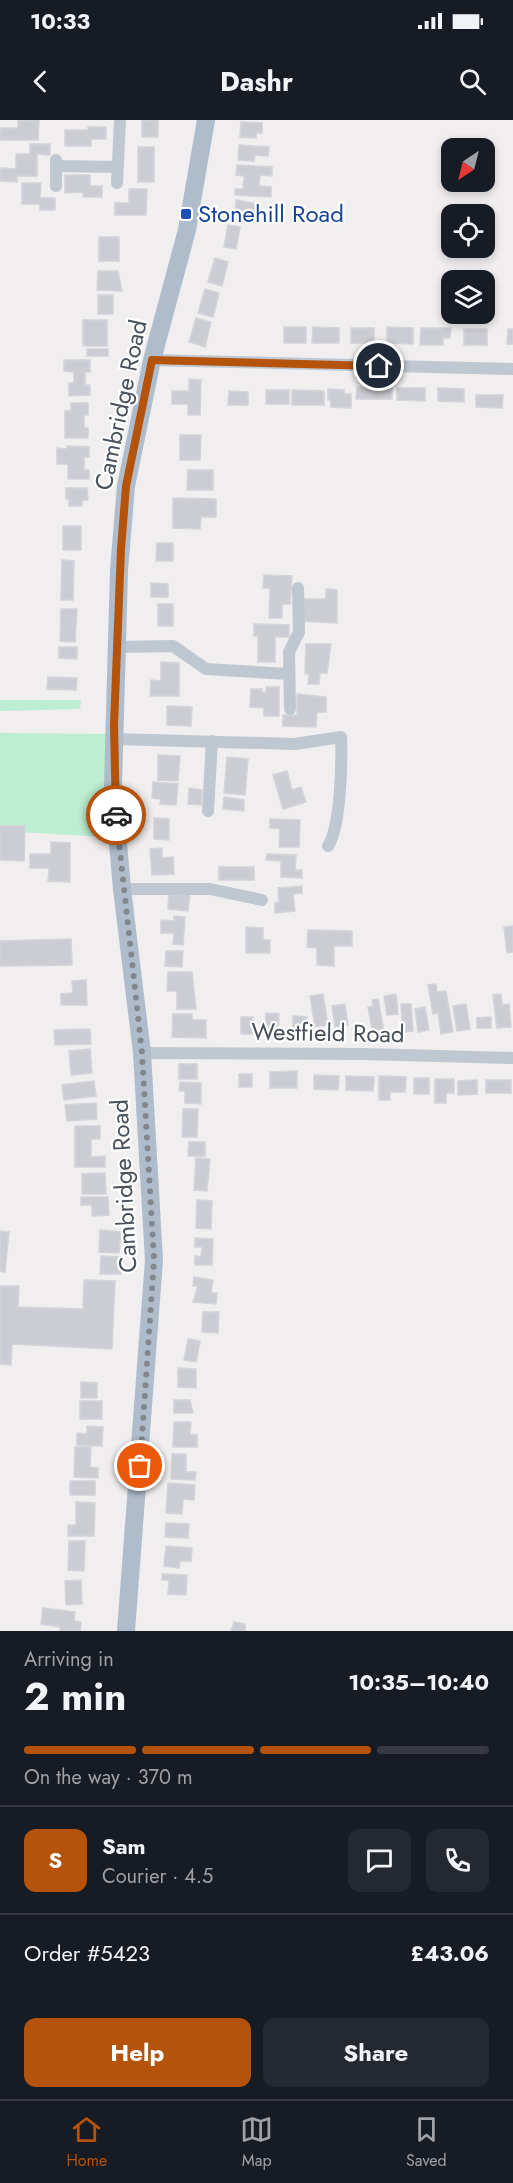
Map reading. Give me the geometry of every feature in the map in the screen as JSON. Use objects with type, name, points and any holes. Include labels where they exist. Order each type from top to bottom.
[{"type":"main road","name":"Cambridge Road","points":[[126,1631],[154,1260],[142,1053],[122,889],[113,786],[116,647],[126,486],[152,360],[187,230],[206,120]]},
{"type":"street","points":[[117,183],[120,120]]},
{"type":"street","points":[[56,186],[57,161],[118,167]]},
{"type":"street","points":[[152,360],[513,369]]},
{"type":"street","points":[[290,709],[289,652],[299,633],[298,588]]},
{"type":"street","points":[[116,647],[173,646],[206,669],[289,674]]},
{"type":"street","points":[[114,739],[295,744],[340,736],[341,776],[335,826],[327,846]]},
{"type":"street","points":[[208,812],[212,741]]},
{"type":"street","points":[[122,889],[210,889],[262,900]]},
{"type":"street","name":"Westfield Road","points":[[142,1053],[364,1053],[513,1059]]},
{"type":"green space","points":[[0,700],[81,700],[80,709],[0,711]]},
{"type":"green space","points":[[0,733],[106,734],[106,837],[0,831]]},
{"type":"building","points":[[18,120],[39,120],[38,140],[0,140],[0,128],[18,128]]},
{"type":"building","points":[[142,120],[158,120],[158,137],[142,137]]},
{"type":"building","points":[[241,122],[262,123],[262,133],[256,133],[256,138],[240,137]]},
{"type":"building","points":[[88,127],[106,127],[106,139],[91,139],[91,146],[65,146],[65,130],[88,130]]},
{"type":"building","points":[[30,144],[50,144],[50,155],[37,154],[37,176],[17,176],[17,182],[0,181],[0,168],[16,169],[16,154],[30,154]]},
{"type":"building","points":[[239,145],[269,147],[268,156],[255,155],[254,161],[238,160]]},
{"type":"building","points":[[138,147],[154,147],[154,182],[138,182]]},
{"type":"building","points":[[237,165],[272,167],[272,176],[260,175],[259,186],[271,187],[271,197],[235,195],[235,189],[243,189],[244,176],[236,175]]},
{"type":"building","points":[[65,175],[90,175],[90,186],[102,186],[102,197],[83,197],[83,192],[65,193]]},
{"type":"building","points":[[22,183],[41,183],[40,198],[55,198],[55,210],[40,210],[40,204],[22,204]]},
{"type":"building","points":[[129,189],[147,189],[146,215],[115,215],[115,203],[129,203]]},
{"type":"building","points":[[236,200],[257,204],[256,219],[235,220]]},
{"type":"building","points":[[228,225],[240,227],[236,249],[224,247]]},
{"type":"building","points":[[99,237],[119,237],[119,261],[99,261]]},
{"type":"building","points":[[215,258],[228,262],[222,286],[208,282]]},
{"type":"building","points":[[98,271],[118,271],[122,291],[97,290]]},
{"type":"building","points":[[205,289],[219,293],[213,317],[198,313]]},
{"type":"building","points":[[98,295],[113,295],[113,314],[98,314]]},
{"type":"building","points":[[196,318],[211,322],[205,347],[189,342]]},
{"type":"building","points":[[83,320],[107,320],[107,346],[83,346]]},
{"type":"building","points":[[284,327],[306,327],[306,343],[284,343]]},
{"type":"building","points":[[313,327],[339,328],[339,343],[312,343]]},
{"type":"building","points":[[387,327],[413,328],[413,344],[387,343]]},
{"type":"building","points":[[351,328],[374,328],[374,343],[351,343]]},
{"type":"building","points":[[421,328],[451,328],[450,338],[443,338],[443,345],[420,345]]},
{"type":"building","points":[[464,329],[487,329],[487,345],[464,345]]},
{"type":"building","points":[[508,329],[513,329],[513,344],[507,344]]},
{"type":"building","points":[[87,349],[108,349],[108,356],[87,356]]},
{"type":"building","points":[[64,360],[90,360],[90,372],[85,372],[85,385],[90,385],[90,395],[69,396],[69,383],[74,383],[74,372],[64,371]]},
{"type":"building","points":[[189,379],[201,380],[200,415],[188,415],[188,404],[172,404],[172,391],[189,391]]},
{"type":"building","points":[[357,387],[392,388],[392,399],[356,399]]},
{"type":"building","points":[[397,388],[425,388],[425,401],[397,400]]},
{"type":"building","points":[[438,388],[464,389],[464,402],[438,401]]},
{"type":"building","points":[[328,389],[344,390],[344,394],[351,394],[351,408],[331,407],[331,400],[328,400]]},
{"type":"building","points":[[266,390],[289,390],[289,404],[266,404]]},
{"type":"building","points":[[292,390],[324,391],[324,405],[292,405]]},
{"type":"building","points":[[229,391],[248,392],[248,405],[228,405]]},
{"type":"building","points":[[476,395],[503,395],[502,408],[476,407]]},
{"type":"building","points":[[71,403],[88,403],[88,415],[84,415],[84,428],[88,428],[88,438],[65,438],[65,411],[71,411]]},
{"type":"building","points":[[180,435],[201,435],[200,460],[180,460]]},
{"type":"building","points":[[67,446],[89,447],[89,457],[84,457],[84,470],[89,470],[89,479],[68,479],[68,464],[57,464],[57,448],[67,449]]},
{"type":"building","points":[[188,470],[213,470],[213,490],[187,490]]},
{"type":"building","points":[[66,488],[87,488],[88,500],[82,500],[82,506],[69,506],[69,499],[66,499]]},
{"type":"building","points":[[173,498],[216,499],[216,517],[201,517],[200,529],[173,528]]},
{"type":"building","points":[[63,526],[81,526],[81,550],[63,550]]},
{"type":"building","points":[[157,543],[173,543],[173,561],[156,561]]},
{"type":"building","points":[[62,560],[74,561],[73,600],[61,600]]},
{"type":"building","points":[[264,575],[292,576],[290,604],[282,604],[282,618],[269,618],[270,588],[263,588]]},
{"type":"building","points":[[151,583],[168,584],[168,597],[151,597]]},
{"type":"building","points":[[326,589],[337,590],[337,623],[302,621],[302,599],[326,599]]},
{"type":"building","points":[[158,604],[173,604],[173,626],[158,626]]},
{"type":"building","points":[[61,609],[77,609],[75,642],[60,641]]},
{"type":"building","points":[[254,624],[289,625],[289,637],[275,637],[275,662],[258,662],[258,636],[254,636]]},
{"type":"building","points":[[306,644],[331,644],[327,673],[320,673],[319,684],[308,684],[309,674],[305,674]]},
{"type":"building","points":[[59,647],[77,647],[77,659],[59,658]]},
{"type":"building","points":[[161,662],[179,663],[179,696],[150,696],[151,680],[161,681]]},
{"type":"building","points":[[48,677],[77,678],[76,690],[47,689]]},
{"type":"building","points":[[266,687],[279,687],[279,716],[264,716],[264,708],[250,707],[251,689],[262,689],[262,692],[266,693]]},
{"type":"building","points":[[297,694],[326,697],[326,712],[317,712],[316,727],[283,726],[283,715],[297,715]]},
{"type":"building","points":[[167,706],[192,707],[191,726],[167,725]]},
{"type":"building","points":[[158,755],[180,756],[178,781],[158,780]]},
{"type":"building","points":[[227,757],[248,759],[245,795],[224,793]]},
{"type":"building","points":[[287,771],[292,790],[301,787],[306,802],[283,809],[273,775]]},
{"type":"building","points":[[153,782],[178,784],[176,805],[160,804],[161,799],[152,798]]},
{"type":"building","points":[[189,788],[202,790],[201,805],[188,804]]},
{"type":"building","points":[[224,797],[244,800],[244,811],[223,809]]},
{"type":"building","points":[[154,818],[169,819],[169,840],[154,839]]},
{"type":"building","points":[[270,819],[300,820],[299,847],[279,847],[280,829],[270,828]]},
{"type":"building","points":[[0,826],[25,826],[24,861],[0,860]]},
{"type":"building","points":[[51,842],[70,843],[70,882],[48,881],[49,868],[30,868],[30,854],[51,854]]},
{"type":"building","points":[[162,848],[162,858],[173,857],[174,874],[152,875],[150,849]]},
{"type":"building","points":[[267,854],[296,855],[295,870],[302,870],[302,878],[281,877],[281,861],[266,860]]},
{"type":"building","points":[[219,867],[254,867],[254,880],[219,880]]},
{"type":"building","points":[[302,886],[302,893],[293,894],[295,911],[275,913],[275,903],[279,902],[278,888]]},
{"type":"building","points":[[169,892],[190,893],[188,911],[168,909]]},
{"type":"building","points":[[174,916],[185,917],[183,945],[173,944],[174,933],[161,933],[161,920],[174,921]]},
{"type":"building","points":[[513,926],[513,952],[507,953],[504,927]]},
{"type":"building","points":[[246,927],[263,928],[263,940],[270,940],[270,953],[246,953]]},
{"type":"building","points":[[308,930],[352,931],[352,946],[334,946],[334,966],[317,965],[317,948],[307,947]]},
{"type":"building","points":[[71,939],[72,965],[0,966],[0,941]]},
{"type":"building","points":[[166,951],[183,951],[182,967],[165,966]]},
{"type":"building","points":[[168,972],[192,972],[196,1009],[177,1009],[177,991],[167,991]]},
{"type":"building","points":[[86,980],[87,1005],[61,1005],[61,994],[73,993],[72,981]]},
{"type":"building","points":[[436,984],[437,992],[446,991],[453,1032],[441,1034],[438,1013],[433,1014],[428,985]]},
{"type":"building","points":[[323,994],[328,1025],[315,1027],[310,996]]},
{"type":"building","points":[[396,994],[398,1014],[387,1015],[384,996]]},
{"type":"building","points":[[501,994],[502,1005],[509,1004],[511,1027],[497,1028],[493,995]]},
{"type":"building","points":[[378,999],[384,1032],[373,1034],[368,1007],[373,1006],[372,1000]]},
{"type":"building","points":[[345,1004],[348,1025],[335,1027],[332,1006]]},
{"type":"building","points":[[401,1004],[411,1004],[413,1031],[403,1032]]},
{"type":"building","points":[[466,1004],[470,1029],[457,1031],[453,1006]]},
{"type":"building","points":[[425,1007],[429,1030],[418,1032],[415,1009]]},
{"type":"building","points":[[266,1013],[279,1014],[278,1035],[265,1034]]},
{"type":"building","points":[[173,1014],[192,1014],[192,1020],[206,1020],[206,1038],[172,1037]]},
{"type":"building","points":[[293,1016],[307,1017],[306,1036],[293,1036]]},
{"type":"building","points":[[241,1017],[253,1017],[252,1034],[241,1034]]},
{"type":"building","points":[[491,1017],[491,1028],[477,1028],[477,1018]]},
{"type":"building","points":[[90,1029],[91,1044],[55,1045],[54,1030]]},
{"type":"building","points":[[90,1049],[92,1073],[71,1075],[69,1051]]},
{"type":"building","points":[[179,1064],[197,1064],[197,1079],[179,1079]]},
{"type":"building","points":[[297,1071],[297,1088],[270,1088],[270,1072]]},
{"type":"building","points":[[239,1074],[252,1074],[252,1087],[239,1087]]},
{"type":"building","points":[[314,1075],[339,1076],[338,1090],[314,1089]]},
{"type":"building","points":[[346,1076],[374,1077],[373,1091],[346,1090]]},
{"type":"building","points":[[379,1076],[406,1077],[405,1092],[390,1092],[390,1100],[379,1100]]},
{"type":"building","points":[[414,1078],[429,1078],[429,1094],[414,1094]]},
{"type":"building","points":[[435,1079],[454,1079],[454,1093],[446,1093],[446,1103],[435,1103]]},
{"type":"building","points":[[477,1080],[477,1094],[458,1095],[458,1081]]},
{"type":"building","points":[[486,1080],[511,1080],[511,1093],[486,1093]]},
{"type":"building","points":[[94,1081],[96,1096],[64,1100],[62,1085]]},
{"type":"building","points":[[180,1082],[201,1083],[201,1104],[185,1103],[185,1091],[179,1091]]},
{"type":"building","points":[[96,1103],[97,1119],[67,1121],[65,1105]]},
{"type":"building","points":[[183,1109],[198,1109],[197,1137],[182,1137]]},
{"type":"building","points":[[75,1126],[100,1126],[100,1139],[91,1139],[91,1157],[105,1156],[105,1167],[75,1167]]},
{"type":"building","points":[[189,1142],[205,1142],[205,1156],[188,1156]]},
{"type":"building","points":[[196,1158],[210,1159],[207,1191],[194,1190]]},
{"type":"building","points":[[105,1173],[106,1194],[82,1194],[82,1174]]},
{"type":"building","points":[[81,1197],[108,1197],[109,1215],[92,1216],[92,1205],[81,1205]]},
{"type":"building","points":[[197,1200],[212,1201],[211,1229],[196,1228]]},
{"type":"building","points":[[100,1230],[121,1232],[119,1253],[99,1252]]},
{"type":"building","points":[[0,1231],[9,1232],[5,1272],[0,1271]]},
{"type":"building","points":[[195,1238],[213,1239],[212,1265],[195,1265],[195,1256],[201,1257],[202,1247],[195,1247]]},
{"type":"building","points":[[101,1256],[121,1257],[121,1274],[100,1274]]},
{"type":"building","points":[[194,1277],[213,1280],[211,1293],[217,1293],[216,1304],[193,1302],[198,1286],[193,1286]]},
{"type":"building","points":[[84,1280],[115,1281],[112,1349],[12,1344],[11,1365],[0,1364],[0,1286],[19,1286],[18,1307],[83,1309]]},
{"type":"building","points":[[203,1312],[219,1312],[218,1333],[202,1332]]},
{"type":"building","points":[[188,1339],[200,1341],[196,1362],[184,1360]]},
{"type":"building","points":[[178,1368],[196,1369],[196,1388],[178,1387]]},
{"type":"building","points":[[81,1382],[97,1383],[97,1398],[81,1398]]},
{"type":"building","points":[[174,1400],[190,1400],[193,1413],[174,1413]]},
{"type":"building","points":[[80,1401],[102,1401],[102,1419],[80,1419]]},
{"type":"building","points":[[174,1422],[191,1422],[190,1435],[197,1435],[197,1447],[173,1447]]},
{"type":"building","points":[[87,1426],[103,1427],[102,1446],[77,1445],[77,1433],[87,1434]]},
{"type":"building","points":[[75,1447],[91,1447],[90,1467],[98,1468],[98,1478],[74,1477]]},
{"type":"building","points":[[172,1454],[186,1454],[186,1472],[196,1472],[195,1480],[171,1479]]},
{"type":"building","points":[[70,1481],[95,1481],[95,1495],[70,1495]]},
{"type":"building","points":[[168,1483],[195,1485],[194,1500],[183,1499],[182,1514],[166,1513]]},
{"type":"building","points":[[76,1502],[95,1503],[94,1536],[68,1536],[68,1525],[76,1525]]},
{"type":"building","points":[[166,1523],[189,1524],[188,1538],[165,1537]]},
{"type":"building","points":[[69,1541],[85,1541],[84,1571],[68,1570]]},
{"type":"building","points":[[166,1546],[192,1548],[191,1561],[180,1561],[179,1568],[164,1566]]},
{"type":"building","points":[[162,1574],[187,1575],[186,1595],[168,1594],[169,1580],[162,1580]]},
{"type":"building","points":[[81,1580],[82,1604],[66,1605],[65,1581]]},
{"type":"building","points":[[43,1608],[75,1612],[74,1621],[81,1622],[80,1631],[60,1631],[60,1627],[41,1624]]},
{"type":"building","points":[[234,1622],[245,1624],[245,1631],[231,1631]]},
{"type":"way so far","points":[[116,815],[122,889],[142,1053],[154,1260],[140,1466]]},
{"type":"place","name":"Stonehill Road","points":[[186,214]]},
{"type":"route","points":[[116,815],[113,786],[114,725],[121,549],[126,486],[152,360],[379,366]]}]
